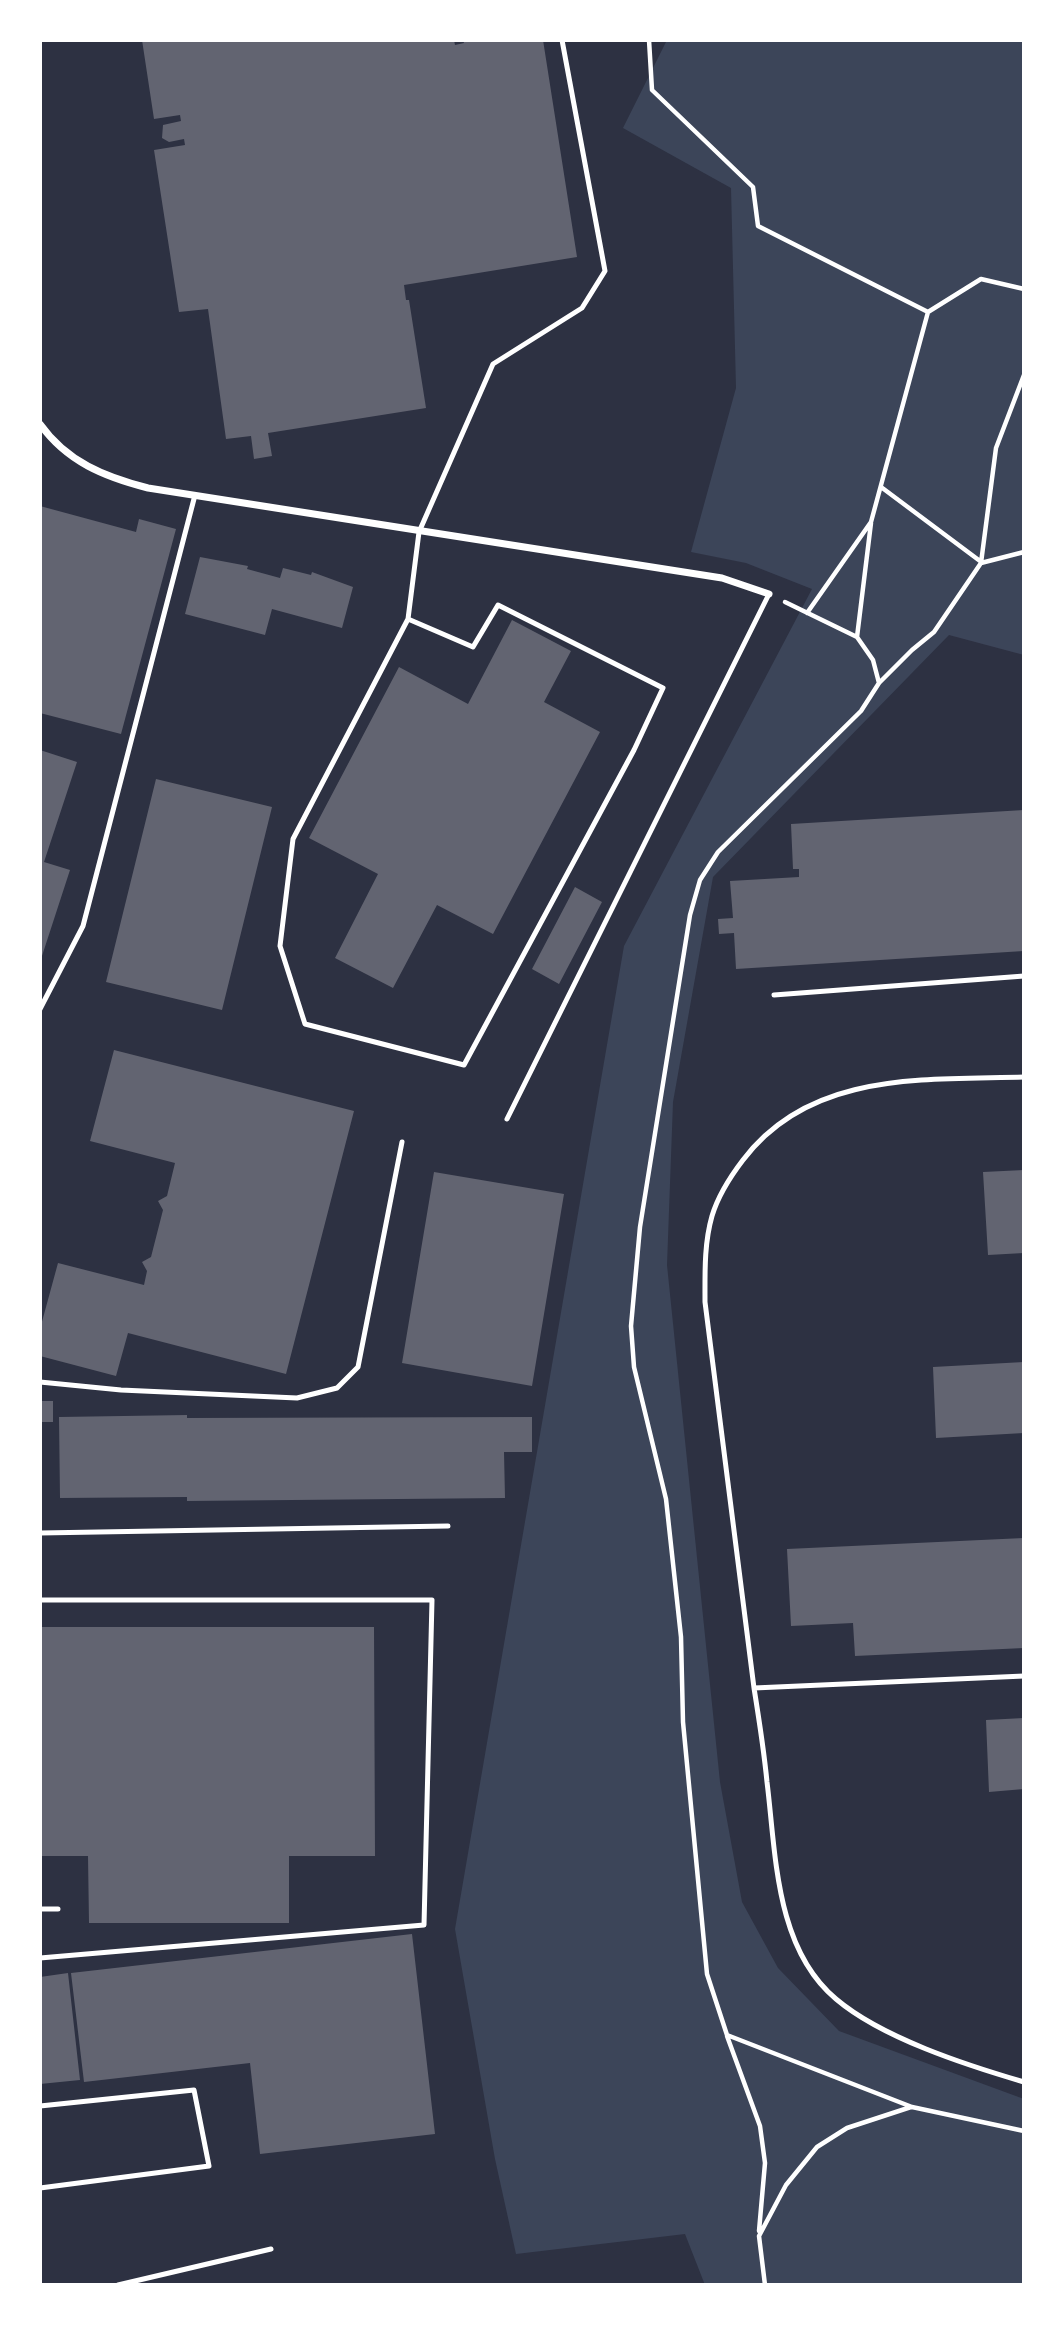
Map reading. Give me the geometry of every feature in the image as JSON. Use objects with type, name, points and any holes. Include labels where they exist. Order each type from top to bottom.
[{"type":"street","points":[[40,424],[64,451],[88,468],[137,486],[722,578],[769,594]]},
{"type":"lane","points":[[408,619],[473,647],[498,605],[663,688],[634,750],[464,1065],[305,1024],[281,946],[293,839],[408,619],[419,532],[493,364],[582,308],[604,271],[562,40]]},
{"type":"lane","points":[[40,1009],[83,926],[195,495]]},
{"type":"lane","points":[[507,1119],[769,594]]},
{"type":"lane","points":[[774,995],[1024,976]]},
{"type":"lane","points":[[1024,1077],[860,1086],[820,1100],[779,1121],[752,1148],[729,1179],[718,1203],[706,1253],[705,1301],[784,1913],[805,1960],[834,1998],[870,2024],[987,2071],[1024,2082]]},
{"type":"lane","points":[[40,1382],[121,1390],[297,1398],[337,1388],[358,1367],[402,1142]]},
{"type":"lane","points":[[40,1533],[448,1526]]},
{"type":"lane","points":[[40,1600],[432,1600],[424,1924],[40,1958]]},
{"type":"lane","points":[[754,1688],[1024,1676]]},
{"type":"lane","points":[[40,1909],[58,1909]]},
{"type":"lane","points":[[40,2106],[194,2090],[209,2166],[40,2188]]},
{"type":"lane","points":[[118,2285],[271,2249]]},
{"type":"path","points":[[649,40],[652,90],[753,187],[758,226],[928,312]]},
{"type":"path","points":[[857,637],[871,522],[928,312],[981,279],[1024,289]]},
{"type":"path","points":[[769,594],[857,637],[873,660],[880,683],[934,632],[981,563],[996,448],[1024,374]]},
{"type":"path","points":[[880,486],[981,563]]},
{"type":"path","points":[[807,613],[871,522]]},
{"type":"path","points":[[981,563],[1024,552]]},
{"type":"path","points":[[700,1898],[707,1974],[760,2126],[765,2163],[759,2236],[765,2285]]},
{"type":"path","points":[[727,2035],[912,2107],[1024,2131]]},
{"type":"path","points":[[759,2236],[786,2185],[817,2147],[847,2128],[912,2107]]},
{"type":"shaded area","points":[[667,40],[1024,40],[1024,655],[949,635],[713,877],[673,1102],[667,1265],[720,1782],[742,1902],[778,1968],[839,2031],[1024,2099],[1024,2285],[705,2285],[685,2234],[516,2254],[495,2159],[455,1929],[624,946],[812,589],[746,563],[691,552],[736,388],[731,188],[623,128]]},
{"type":"building","points":[[142,40],[454,40],[455,45],[464,43],[463,40],[543,40],[577,257],[404,285],[406,300],[409,300],[426,408],[268,433],[272,456],[254,459],[251,436],[226,439],[208,309],[179,312],[154,150],[185,145],[184,139],[169,142],[162,138],[163,125],[181,121],[180,115],[154,119]]},
{"type":"building","points":[[40,506],[136,532],[139,519],[176,529],[121,734],[40,713]]},
{"type":"building","points":[[200,557],[248,566],[247,569],[280,578],[283,568],[311,575],[312,572],[353,587],[342,628],[272,609],[265,635],[185,614]]},
{"type":"building","points":[[512,620],[571,651],[544,702],[600,732],[493,934],[437,905],[393,988],[335,958],[378,874],[309,838],[399,667],[468,704]]},
{"type":"building","points":[[40,750],[77,762],[44,862],[70,870],[41,959]]},
{"type":"building","points":[[156,779],[272,807],[222,1010],[106,982]]},
{"type":"building","points":[[1024,810],[1024,951],[736,969],[734,933],[719,934],[718,919],[733,918],[730,881],[799,877],[799,869],[793,869],[791,824]]},
{"type":"building","points":[[575,887],[602,902],[559,984],[532,969]]},
{"type":"building","points":[[114,1050],[354,1111],[286,1374],[128,1333],[116,1376],[40,1356],[40,1329],[58,1263],[144,1285],[147,1271],[142,1262],[151,1257],[163,1210],[158,1201],[167,1196],[175,1163],[90,1141]]},
{"type":"building","points":[[1024,1170],[1024,1253],[988,1255],[983,1172]]},
{"type":"building","points":[[434,1172],[564,1194],[532,1386],[402,1363]]},
{"type":"building","points":[[1024,1362],[1024,1433],[936,1438],[933,1367]]},
{"type":"building","points":[[40,1401],[53,1401],[53,1422],[40,1422]]},
{"type":"building","points":[[187,1415],[187,1418],[532,1417],[532,1452],[504,1452],[505,1498],[187,1501],[187,1497],[60,1498],[59,1417]]},
{"type":"building","points":[[1024,1538],[1024,1648],[855,1656],[853,1623],[791,1626],[787,1549]]},
{"type":"building","points":[[40,1627],[374,1627],[375,1856],[289,1856],[289,1923],[89,1923],[88,1856],[40,1856]]},
{"type":"building","points":[[1024,1718],[1024,1789],[989,1792],[986,1720]]},
{"type":"building","points":[[412,1934],[435,2134],[260,2154],[250,2063],[84,2082],[71,1973]]},
{"type":"building","points":[[68,1973],[80,2080],[40,2084],[40,1977]]}]
